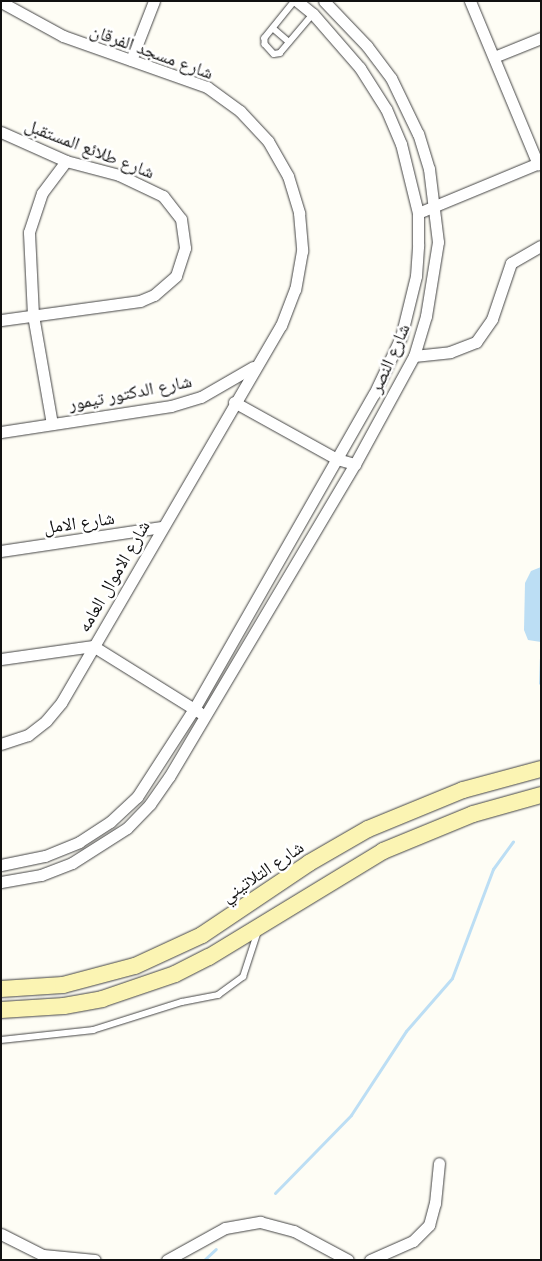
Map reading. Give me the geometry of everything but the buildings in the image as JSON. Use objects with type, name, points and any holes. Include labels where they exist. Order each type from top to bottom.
[{"type":"main road","name":"شارع التلاتيني","points":[[1,990],[63,985],[135,966],[202,935],[309,863],[368,829],[463,790],[541,769]]},
{"type":"main road","points":[[1,1010],[64,1006],[139,988],[209,957],[354,866],[405,841],[473,814],[541,795]]},
{"type":"street","points":[[131,60],[154,1]]},
{"type":"street","name":"شارع النصر","points":[[1,864],[45,856],[79,842],[110,822],[137,797],[159,768],[194,709],[389,366],[401,337],[416,276],[418,213],[404,152],[386,109],[360,68],[313,14],[296,1]]},
{"type":"street","points":[[418,213],[539,163],[470,1]]},
{"type":"street","name":"شارع مسجد الفرقان","points":[[1,2],[63,36],[207,87],[240,111],[268,141],[288,176],[299,213],[302,251],[295,289],[281,325],[234,402]]},
{"type":"street","points":[[313,14],[324,2]]},
{"type":"street","name":"شارع النصر","points":[[1,882],[41,875],[72,864],[127,828],[169,778],[355,464],[414,356],[434,280],[438,242],[429,169],[403,100],[367,46],[324,2]]},
{"type":"street","points":[[494,58],[541,38]]},
{"type":"street","points":[[386,109],[403,100]]},
{"type":"street","name":"شارع طلائع المستقبل","points":[[1,132],[66,161],[119,175],[163,196],[181,219],[185,248],[176,276],[154,295],[140,301],[1,320]]},
{"type":"street","points":[[52,424],[33,315],[29,232],[42,194],[66,161]]},
{"type":"street","points":[[414,356],[450,352],[476,342],[492,319],[511,263],[541,246]]},
{"type":"street","name":"شارع الدكتور تيمور","points":[[1,432],[186,401],[230,382],[256,364]]},
{"type":"street","points":[[234,402],[337,459],[355,464]]},
{"type":"street","name":"شارع الاموال العامه","points":[[1,744],[28,735],[46,721],[61,702],[234,402]]},
{"type":"street","name":"شارع الامل","points":[[1,550],[161,528]]},
{"type":"street","points":[[1,659],[93,646],[205,715]]},
{"type":"street","points":[[370,1260],[413,1241],[429,1225],[434,1209],[439,1163]]},
{"type":"street","points":[[167,1260],[225,1228],[260,1222],[294,1231],[348,1260]]},
{"type":"street","points":[[1,1234],[43,1255],[95,1260]]},
{"type":"lane","points":[[296,1],[273,28],[264,42],[274,54],[280,53],[313,14]]},
{"type":"lane","points":[[273,28],[289,42]]},
{"type":"lane","points":[[1,1040],[92,1030],[182,1002],[218,996],[244,977],[259,926]]},
{"type":"water","points":[[541,567],[541,642],[528,640],[524,630],[525,583],[531,571]]},
{"type":"waterway","points":[[540,683],[541,659]]},
{"type":"waterway","points":[[275,1193],[351,1115],[406,1031],[452,978],[493,869],[513,841]]},
{"type":"waterway","points":[[204,1260],[216,1249]]}]
